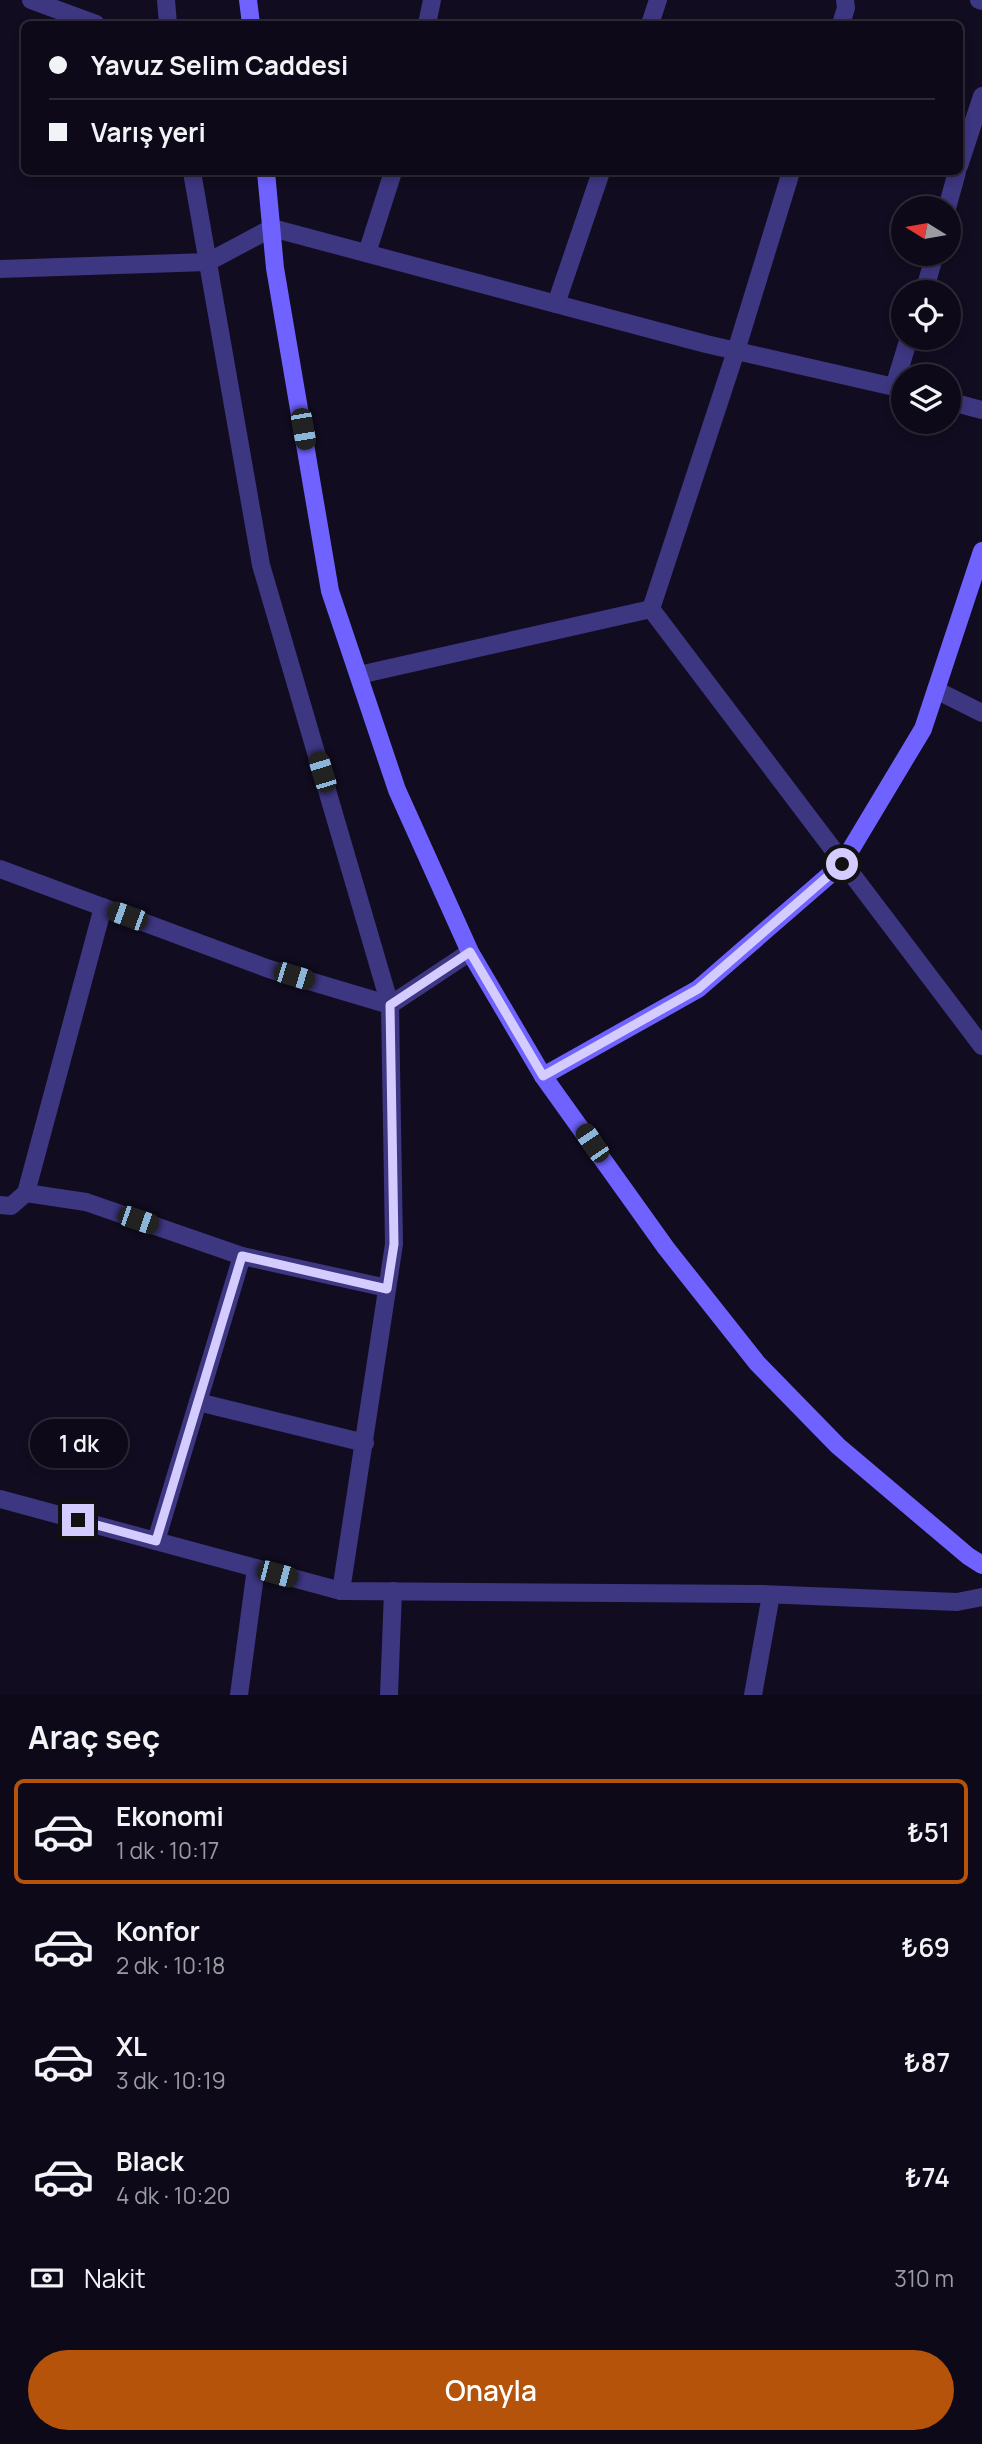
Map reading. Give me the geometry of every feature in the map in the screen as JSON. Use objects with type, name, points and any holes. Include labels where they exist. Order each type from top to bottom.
[{"type":"street","points":[[31,0],[88,21]]},
{"type":"street","points":[[166,0],[168,21]]},
{"type":"street","points":[[248,0],[251,21]]},
{"type":"street","points":[[428,21],[432,0]]},
{"type":"street","points":[[651,21],[658,0]]},
{"type":"street","points":[[842,21],[846,8],[845,0]]},
{"type":"street","points":[[963,154],[982,96]]},
{"type":"street","points":[[193,175],[261,565],[390,1005],[394,1244],[341,1591]]},
{"type":"street","points":[[266,175],[275,268],[330,591],[397,790],[470,952],[543,1076],[666,1248],[757,1363],[838,1446],[968,1556],[982,1564]]},
{"type":"street","points":[[367,253],[392,175]]},
{"type":"street","points":[[556,304],[600,175]]},
{"type":"street","points":[[651,609],[736,351],[790,175]]},
{"type":"street","points":[[950,196],[956,175]]},
{"type":"street","points":[[0,269],[208,262],[272,228],[736,351],[891,386]]},
{"type":"street","points":[[961,404],[982,410]]},
{"type":"street","points":[[543,1076],[698,989],[842,864],[923,729],[982,551]]},
{"type":"street","points":[[359,675],[651,609]]},
{"type":"street","points":[[651,609],[982,1046]]},
{"type":"street","points":[[936,690],[982,713]]},
{"type":"street","points":[[0,869],[270,969],[390,1005]]},
{"type":"street","points":[[0,1205],[10,1206],[26,1193],[103,907]]},
{"type":"street","points":[[390,1005],[470,952]]},
{"type":"street","points":[[26,1193],[86,1202],[242,1256],[387,1289]]},
{"type":"street","points":[[156,1541],[242,1256]]},
{"type":"street","points":[[198,1402],[365,1443]]},
{"type":"street","points":[[0,1499],[341,1591],[771,1595],[957,1602],[982,1598]]},
{"type":"street","points":[[239,1695],[256,1568]]},
{"type":"street","points":[[389,1695],[393,1591]]},
{"type":"street","points":[[753,1695],[771,1595]]},
{"type":"route","points":[[78,1520],[156,1541],[242,1256],[387,1289],[394,1244],[390,1005],[470,952],[543,1076],[698,989],[842,864]]}]
